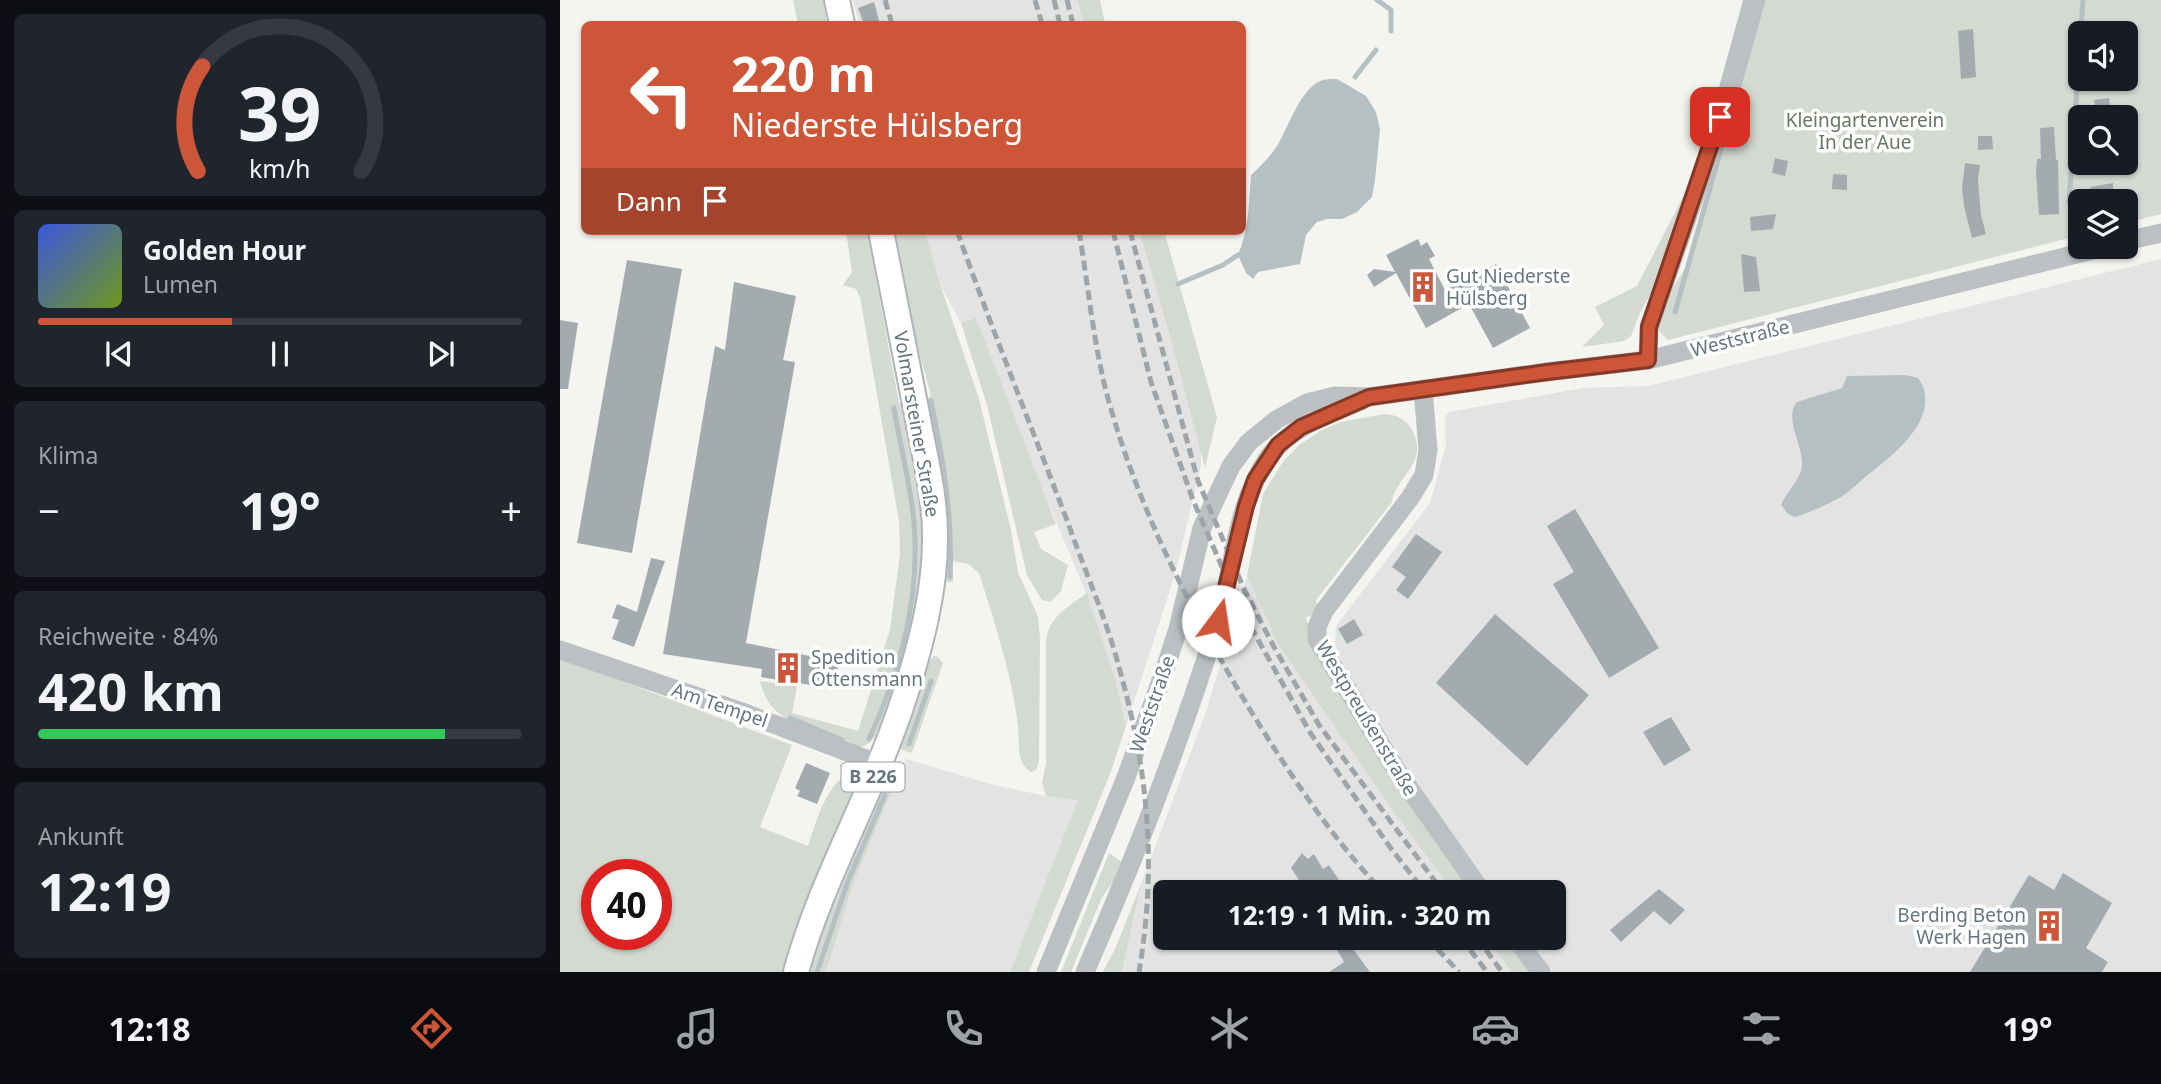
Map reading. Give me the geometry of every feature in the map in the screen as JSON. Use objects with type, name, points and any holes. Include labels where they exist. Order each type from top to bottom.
[{"type":"main road","points":[[836,0],[841,21]]},
{"type":"main road","name":"Volmarsteiner Straße","points":[[796,972],[830,872],[879,764],[904,698],[927,614],[935,534],[929,476],[882,235]]},
{"type":"street","points":[[1648,360],[1649,327],[1714,141],[1753,0]]},
{"type":"street","points":[[2138,239],[2161,233]]},
{"type":"street","name":"Weststraße","points":[[1046,972],[1144,728],[1178,629],[1202,528],[1231,466],[1262,430],[1307,403],[1335,396],[1369,397],[1648,360],[2068,256]]},
{"type":"street","name":"Westpreußenstraße","points":[[1423,390],[1428,450],[1424,475],[1410,498],[1324,611],[1317,627],[1317,639],[1395,768],[1474,880]]},
{"type":"street","name":"Weststraße","points":[[1085,972],[1131,869],[1186,719],[1218,621],[1246,506],[1255,480],[1269,458],[1290,435],[1317,419],[1369,397]]},
{"type":"street","name":"Am Tempel","points":[[560,650],[742,712],[879,764]]},
{"type":"street","points":[[1524,950],[1541,972]]},
{"type":"shaded area","points":[[852,0],[1077,0],[1083,21],[859,21]]},
{"type":"shaded area","points":[[1326,79],[1337,79],[1366,96],[1376,112],[1380,129],[1372,197],[1357,212],[1342,219],[1317,222],[1306,235],[1300,264],[1258,272],[1253,279],[1246,273],[1238,255],[1246,235],[1251,175],[1277,146],[1306,92]]},
{"type":"shaded area","points":[[926,235],[1140,235],[1201,451],[1201,466],[1175,574],[1126,726],[1115,678],[1091,605],[1020,435],[976,318],[961,323],[940,284]]},
{"type":"shaded area","points":[[2161,259],[2161,972],[1550,972],[1533,950],[1566,950],[1566,880],[1479,880],[1415,792],[1335,648],[1336,626],[1430,503],[1446,445],[1445,417],[1449,412],[1583,388],[1648,386]]},
{"type":"shaded area","points":[[1905,375],[1918,378],[1925,392],[1925,407],[1912,434],[1843,495],[1795,517],[1788,514],[1781,505],[1802,466],[1792,416],[1797,402],[1842,388],[1847,376]]},
{"type":"shaded area","points":[[1247,576],[1279,646],[1444,880],[1153,880],[1153,950],[1496,950],[1512,972],[1122,972],[1141,884],[1205,715]]},
{"type":"shaded area","points":[[906,759],[994,785],[1079,800],[1010,972],[826,972],[853,884]]},
{"type":"green space","points":[[793,0],[823,0],[826,21],[797,21]]},
{"type":"green space","points":[[1077,0],[1100,0],[1104,21],[1083,21]]},
{"type":"green space","name":"Kleingartenverein In der Aue","points":[[1765,0],[2161,0],[2161,214],[2138,220],[2138,189],[2068,189],[2068,238],[1668,340],[1656,328],[1671,290],[1685,269]]},
{"type":"green space","points":[[1700,164],[1659,279],[1631,336],[1624,341],[1582,347],[1604,325],[1595,307],[1637,286]]},
{"type":"green space","points":[[847,235],[868,235],[899,403],[903,405],[913,458],[923,548],[917,607],[896,687],[876,736],[861,747],[850,747],[780,714],[768,701],[760,681],[797,686],[792,713],[858,731],[890,630],[900,554],[899,521],[860,297],[856,289],[843,285],[852,272]]},
{"type":"green space","points":[[896,235],[926,235],[979,399],[1011,530],[1018,572],[1038,617],[1039,762],[1036,770],[1031,772],[1020,758],[1012,689],[979,573],[968,564],[953,561],[953,582],[946,582],[947,526],[941,474],[927,400],[931,395],[917,344]]},
{"type":"green space","points":[[1140,235],[1165,235],[1217,417],[1205,468]]},
{"type":"green space","points":[[976,318],[1056,524],[1034,532],[1041,549],[1068,565],[1061,591],[1051,602],[1042,600],[1027,575],[987,405],[961,323]]},
{"type":"green space","points":[[1384,414],[1400,418],[1412,430],[1417,452],[1394,493],[1392,502],[1316,600],[1317,605],[1312,616],[1306,617],[1311,635],[1468,880],[1444,880],[1395,814],[1279,646],[1247,576],[1263,494],[1282,463],[1298,446],[1320,431],[1341,422]]},
{"type":"green space","points":[[1087,593],[1115,678],[1126,726],[1110,774],[1029,972],[1010,972],[1078,800],[1046,796],[1042,783],[1046,763],[1046,642],[1055,619]]},
{"type":"green space","points":[[934,656],[943,663],[911,753],[898,748],[929,661]]},
{"type":"green space","points":[[560,658],[792,745],[760,827],[808,846],[826,799],[844,776],[839,764],[853,773],[856,783],[853,794],[812,887],[783,972],[560,972]]},
{"type":"green space","points":[[897,779],[853,884],[826,972],[808,972],[819,935],[875,801],[885,784]]},
{"type":"green space","points":[[1109,853],[1122,862],[1114,881],[1102,897],[1071,972],[1061,972]]},
{"type":"green space","points":[[1141,884],[1122,972],[1103,972],[1115,949]]},
{"type":"green space","points":[[1496,950],[1517,950],[1533,972],[1512,972]]},
{"type":"building","points":[[874,2],[879,21],[863,21],[858,8]]},
{"type":"building","points":[[1973,29],[1976,77],[1961,79],[1958,31]]},
{"type":"building","points":[[2109,98],[2110,105],[2095,105],[2094,100]]},
{"type":"building","points":[[2054,127],[2059,214],[2039,215],[2036,172],[2037,159],[2041,159],[2040,128]]},
{"type":"building","points":[[1978,136],[1992,136],[1993,149],[1978,150]]},
{"type":"building","points":[[1775,158],[1788,161],[1785,176],[1772,173]]},
{"type":"building","points":[[1965,163],[1980,165],[1978,179],[1981,215],[1986,234],[1972,238],[1962,188]]},
{"type":"building","points":[[1833,174],[1847,175],[1847,190],[1832,189]]},
{"type":"building","points":[[2113,183],[2113,189],[2090,187]]},
{"type":"building","points":[[1776,214],[1773,229],[1751,231],[1750,217]]},
{"type":"building","points":[[1418,239],[1421,246],[1427,242],[1435,256],[1429,259],[1445,290],[1496,264],[1530,328],[1493,348],[1469,304],[1426,328],[1396,273],[1374,287],[1367,275],[1374,269],[1395,272],[1386,255]]},
{"type":"building","points":[[1741,254],[1756,257],[1760,291],[1744,292]]},
{"type":"building","points":[[627,260],[682,269],[632,553],[577,543]]},
{"type":"building","points":[[734,282],[796,296],[783,360],[795,362],[746,643],[839,662],[835,684],[812,680],[811,685],[761,677],[762,669],[663,654],[715,346],[725,350]]},
{"type":"building","points":[[560,320],[578,323],[568,389],[560,389]]},
{"type":"building","points":[[1575,509],[1659,648],[1609,678],[1553,584],[1574,572],[1547,526]]},
{"type":"building","points":[[1416,534],[1442,552],[1408,599],[1396,590],[1406,577],[1392,567]]},
{"type":"building","points":[[651,558],[665,561],[634,647],[612,639],[619,620],[612,618],[617,604],[637,612]]},
{"type":"building","points":[[1495,614],[1589,695],[1527,766],[1436,683]]},
{"type":"building","points":[[1354,619],[1363,635],[1347,644],[1338,629]]},
{"type":"building","points":[[1671,717],[1691,750],[1664,766],[1643,732]]},
{"type":"building","points":[[806,763],[830,773],[817,804],[797,796],[800,791],[795,788]]},
{"type":"building","points":[[1302,853],[1308,859],[1314,854],[1323,869],[1329,865],[1339,880],[1299,880],[1291,868]]},
{"type":"building","name":"Berding Beton Werk Hagen","points":[[2063,873],[2112,903],[2086,948],[2108,962],[2102,972],[1970,972],[2029,875],[2054,890]]},
{"type":"building","points":[[1659,889],[1685,910],[1670,925],[1654,911],[1621,942],[1610,930]]},
{"type":"building","points":[[1337,950],[1354,950],[1370,972],[1329,972],[1344,962]]},
{"type":"waterway","points":[[1377,0],[1391,10],[1391,31]]},
{"type":"waterway","points":[[1675,312],[1763,0]]},
{"type":"waterway","points":[[2070,189],[2083,0]]},
{"type":"waterway","points":[[1355,77],[1376,50]]},
{"type":"waterway","points":[[1178,284],[1223,265],[1238,255]]},
{"type":"waterway","points":[[931,401],[946,488],[950,577]]},
{"type":"waterway","points":[[869,739],[889,692],[904,643],[915,567],[912,508],[894,408]]},
{"type":"waterway","points":[[909,744],[931,681]]},
{"type":"waterway","points":[[790,718],[842,740]]},
{"type":"waterway","points":[[817,972],[848,881],[885,795]]},
{"type":"railway","points":[[885,0],[891,21]]},
{"type":"railway","points":[[1035,0],[1041,21]]},
{"type":"railway","points":[[1054,0],[1059,21]]},
{"type":"railway","points":[[1067,0],[1072,21]]},
{"type":"railway","points":[[958,235],[1102,613],[1124,684],[1141,765],[1146,806],[1148,887],[1139,972]]},
{"type":"railway","points":[[1080,235],[1105,387],[1123,449],[1153,526],[1188,600],[1249,708],[1328,827],[1372,880]]},
{"type":"railway","points":[[1114,235],[1151,382],[1193,500],[1239,606],[1311,734],[1416,880]]},
{"type":"railway","points":[[1131,235],[1198,481],[1244,589],[1319,725],[1434,880]]},
{"type":"railway","points":[[1438,950],[1459,972]]},
{"type":"railway","points":[[1470,950],[1487,972]]},
{"type":"railway","points":[[1486,950],[1502,972]]},
{"type":"place","name":"Gut Niederste Hülsberg","points":[[1423,287]]},
{"type":"place","name":"Spedition Ottensmann","points":[[788,668]]},
{"type":"place","name":"Berding Beton Werk Hagen","points":[[2049,926]]},
{"type":"route","points":[[1218,621],[1246,506],[1255,480],[1278,445],[1301,427],[1369,397],[1648,360],[1649,327],[1720,117]]}]
